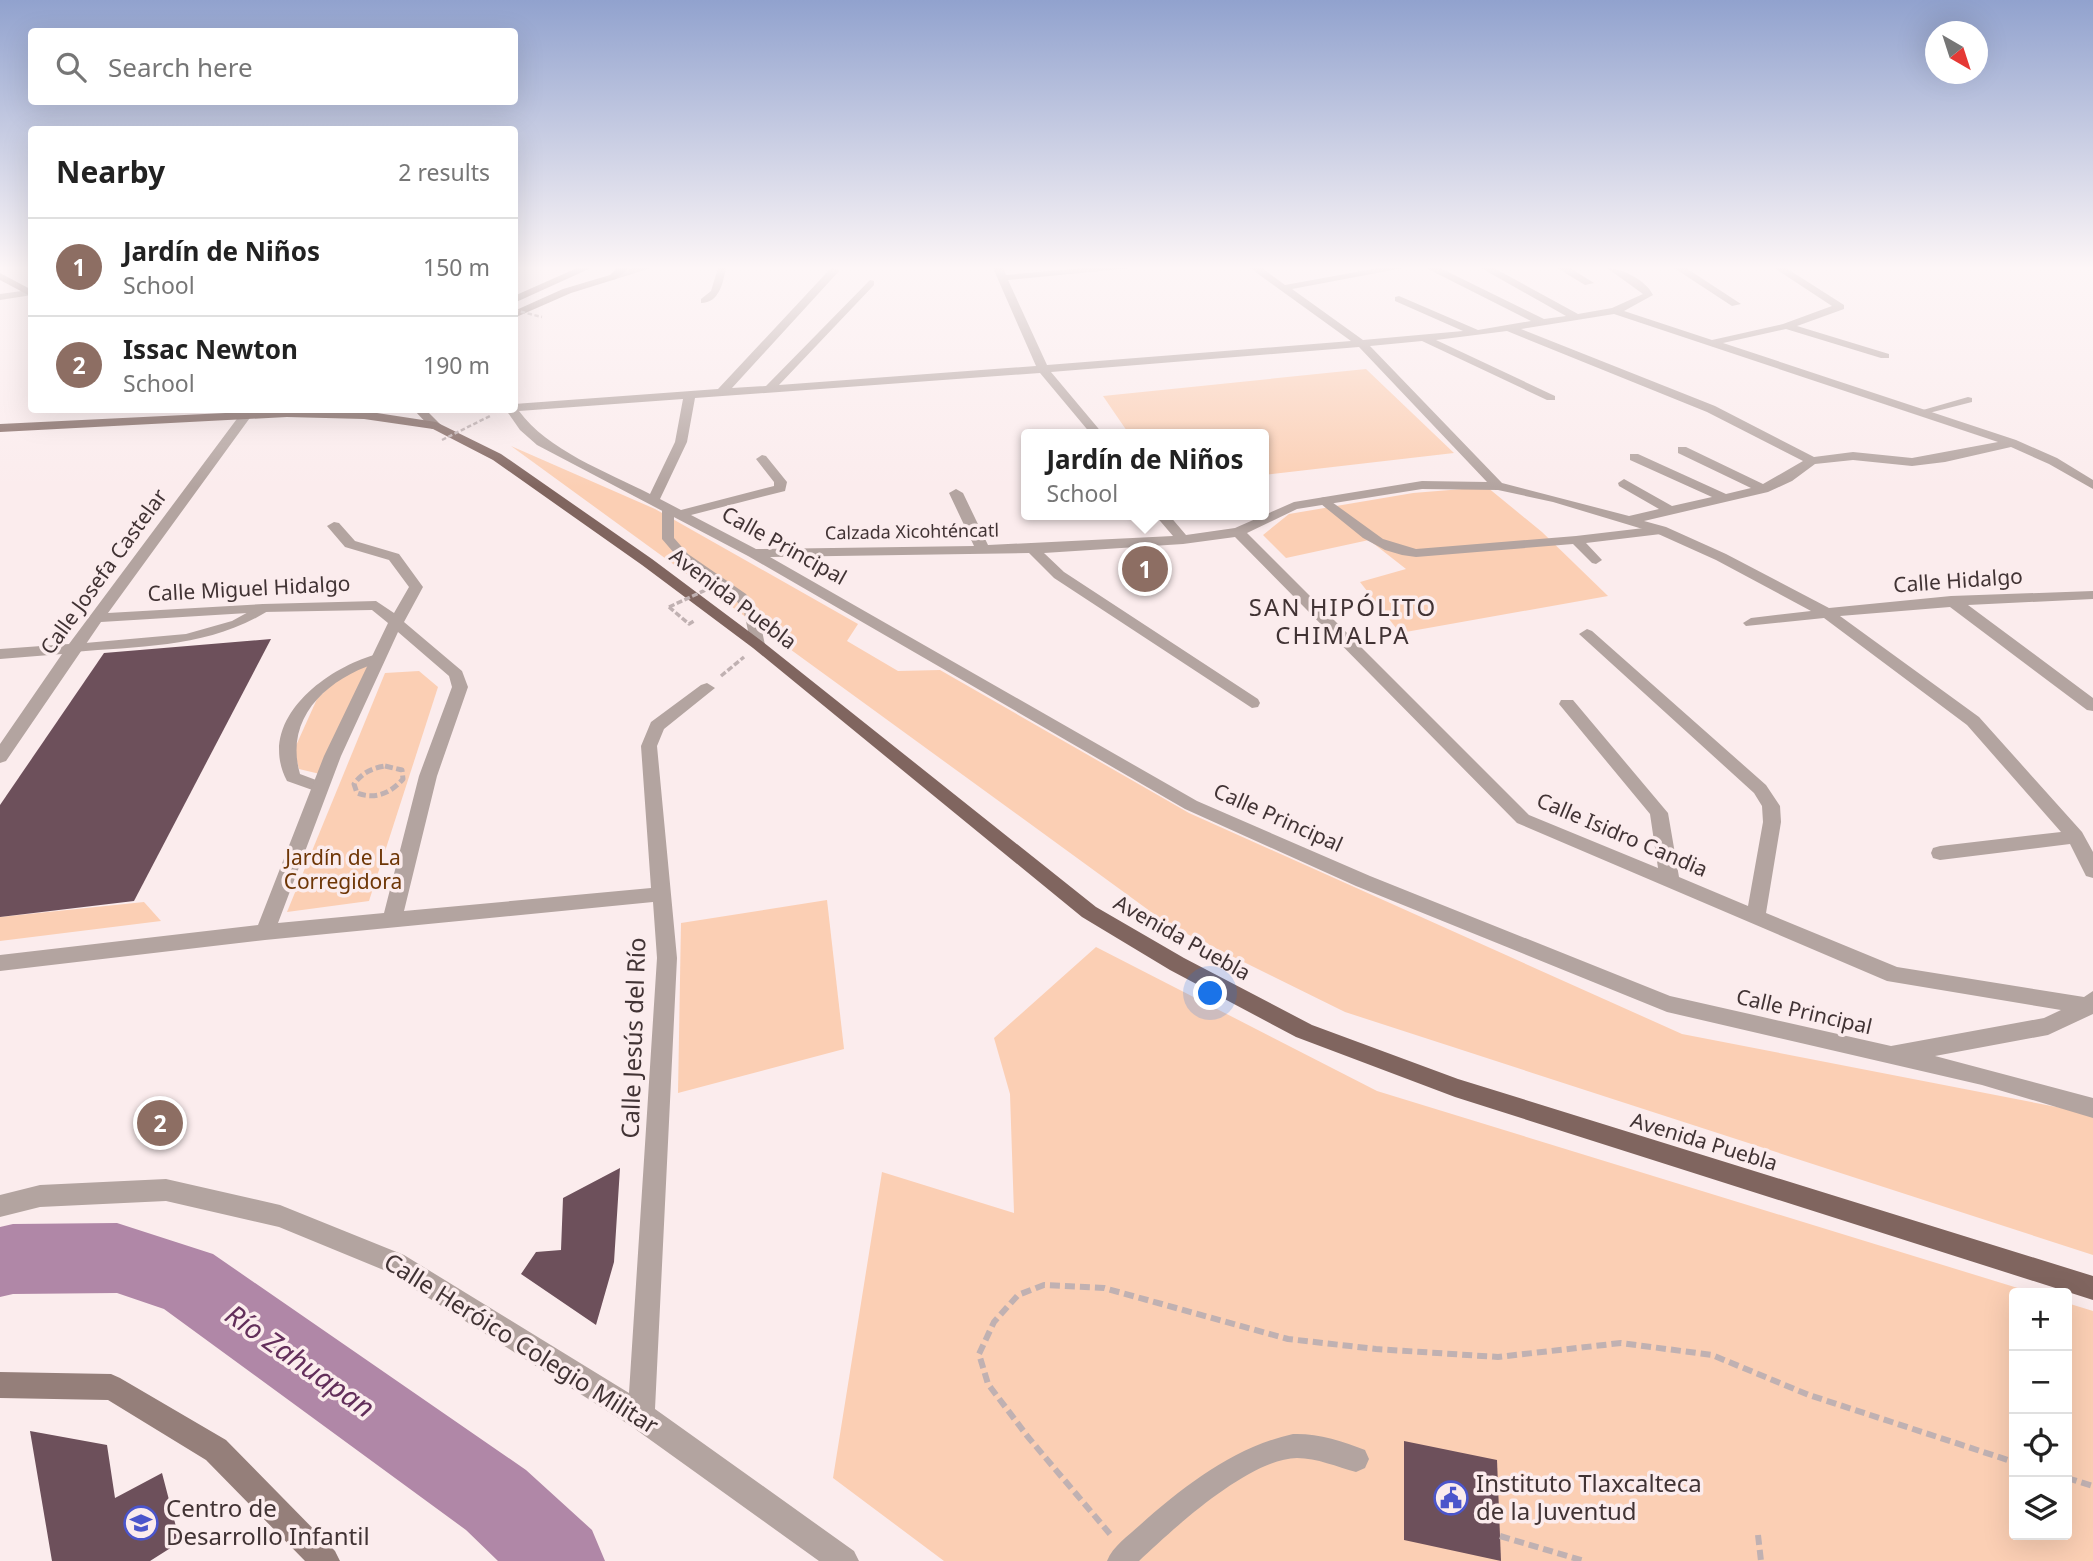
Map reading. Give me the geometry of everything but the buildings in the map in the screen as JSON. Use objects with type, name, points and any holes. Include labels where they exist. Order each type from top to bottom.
[{"type":"main road","name":"Avenida Puebla","points":[[0,428],[234,413]]},
{"type":"main road","name":"Avenida Puebla","points":[[367,413],[439,433],[497,457],[647,562],[758,646],[1089,912],[1177,964],[1304,1031],[1455,1088],[2093,1288]]},
{"type":"main road","points":[[423,413],[439,433]]},
{"type":"main road","points":[[0,1385],[111,1387],[216,1450],[325,1561]]},
{"type":"street","points":[[722,392],[769,341]]},
{"type":"street","points":[[770,388],[815,341]]},
{"type":"street","points":[[1030,341],[1043,369],[1093,429]]},
{"type":"street","points":[[1358,341],[1499,486]]},
{"type":"street","points":[[518,409],[1394,341]]},
{"type":"street","points":[[1429,341],[1551,398]]},
{"type":"street","points":[[1540,341],[1711,409],[1812,461]]},
{"type":"street","points":[[1711,341],[2012,443],[2053,461],[2093,485]]},
{"type":"street","points":[[1715,342],[1720,341]]},
{"type":"street","points":[[1835,341],[1885,356]]},
{"type":"street","points":[[690,394],[667,508],[780,488],[781,482],[762,459]]},
{"type":"street","name":"Calle Josefa Castelar","points":[[0,757],[74,648],[249,413]]},
{"type":"street","name":"Calle Principal","points":[[515,413],[524,427],[541,442],[753,553],[1191,805],[1363,881],[1667,1004],[1891,1055],[2048,1026],[2091,1002]]},
{"type":"street","points":[[1630,520],[1763,489],[1787,478],[1812,461],[1853,456],[1912,462],[1945,458],[2012,443]]},
{"type":"street","points":[[1682,450],[1763,489]]},
{"type":"street","points":[[1634,457],[1727,499]]},
{"type":"street","points":[[1624,483],[1673,512]]},
{"type":"street","points":[[1269,518],[1294,506],[1422,485],[1499,486],[1661,530],[1732,562],[1825,612],[1973,721],[2076,837],[2093,871]]},
{"type":"street","points":[[957,493],[983,550]]},
{"type":"street","points":[[1166,520],[1183,540]]},
{"type":"street","points":[[1238,532],[1264,520]]},
{"type":"street","points":[[265,932],[318,787],[378,658],[416,587],[394,557],[350,544],[334,526]]},
{"type":"street","name":"Calzada Xicohténcatl","points":[[753,553],[1033,549],[1183,540],[1238,532]]},
{"type":"street","name":"Calle Isidro Candia","points":[[1238,532],[1522,820],[1894,975],[2091,1002]]},
{"type":"street","points":[[1033,549],[1059,575],[1252,703]]},
{"type":"street","name":"Calle Hidalgo","points":[[1751,624],[1825,612],[1951,600],[2093,595]]},
{"type":"street","points":[[1951,600],[2093,706]]},
{"type":"street","name":"Calle Miguel Hidalgo","points":[[97,618],[263,608],[376,605],[456,674],[460,687],[428,776],[392,920]]},
{"type":"street","points":[[1587,634],[1760,789],[1771,806],[1772,822],[1756,917]]},
{"type":"street","points":[[0,654],[74,648]]},
{"type":"street","name":"Calle Jesús del Río","points":[[641,1416],[667,958],[649,746],[657,726],[707,688]]},
{"type":"street","points":[[1567,704],[1658,813],[1670,881]]},
{"type":"street","points":[[1940,853],[2076,837]]},
{"type":"street","points":[[0,963],[265,932],[661,894]]},
{"type":"street","points":[[1891,1055],[1982,1076],[2093,1108]]},
{"type":"street","name":"Calle Heróico Colegio Militar","points":[[0,1206],[40,1196],[166,1190],[280,1216],[395,1263],[641,1416],[844,1561]]},
{"type":"lane","points":[[1921,412],[1968,400]]},
{"type":"lane","points":[[1325,501],[1377,543],[1396,552],[1416,554],[1661,530]]},
{"type":"lane","points":[[667,508],[668,539],[684,557],[741,597],[751,612],[758,646]]},
{"type":"lane","points":[[1576,540],[1596,560]]},
{"type":"lane","points":[[74,648],[187,638],[237,624],[263,608]]},
{"type":"lane","points":[[318,787],[293,776],[287,754],[294,722],[309,697],[330,681],[366,660],[378,658]]},
{"type":"lane","points":[[1124,1558],[1229,1470],[1258,1456],[1294,1446],[1356,1459]]},
{"type":"path","points":[[439,433],[489,416]]},
{"type":"path","points":[[689,624],[669,607],[712,587]]},
{"type":"path","points":[[707,688],[758,646]]},
{"type":"path","points":[[385,765],[402,770],[403,779],[394,789],[369,796],[357,793],[354,788],[357,778],[362,774],[385,765]]},
{"type":"path","points":[[1124,1558],[988,1384],[979,1354],[994,1322],[1018,1295],[1044,1285],[1104,1288],[1288,1339],[1376,1349],[1498,1357],[1622,1343],[1712,1355],[1809,1395],[2009,1460]]},
{"type":"path","points":[[2072,1480],[2093,1486]]},
{"type":"path","points":[[1758,1535],[1761,1561]]},
{"type":"path","points":[[1500,1536],[1584,1561]]},
{"type":"green space","points":[[1366,369],[1454,453],[1269,474],[1269,429],[1126,429],[1103,396]]},
{"type":"green space","points":[[511,446],[655,509],[858,624],[847,641],[898,671],[940,670],[1189,813],[1682,1034],[2093,1114],[2093,1255],[1345,1012],[1169,925]]},
{"type":"green space","points":[[1487,487],[1542,532],[1608,596],[1400,633],[1360,582],[1406,569],[1369,540],[1286,558],[1263,535],[1289,514],[1413,493]]},
{"type":"green space","points":[[370,664],[320,774],[299,769],[294,750],[317,699],[343,673]]},
{"type":"green space","name":"Jardín de La Corregidora","points":[[419,671],[438,687],[369,901],[287,912],[385,673]]},
{"type":"green space","points":[[827,900],[844,1049],[678,1093],[681,923]]},
{"type":"green space","points":[[144,902],[161,921],[0,941],[0,917]]},
{"type":"green space","points":[[1096,947],[1377,1091],[2018,1288],[2009,1288],[2009,1540],[2072,1540],[2072,1305],[2093,1311],[2093,1561],[944,1561],[833,1478],[882,1172],[1014,1213],[1010,1094],[994,1038]]},
{"type":"waterway","name":"Río Zahuapan","points":[[0,1262],[13,1259],[117,1258],[186,1280],[496,1500],[561,1561]]},
{"type":"place","name":"Jardín de Niños","points":[[1145,569]]},
{"type":"place","name":"Issac Newton","points":[[160,1123]]},
{"type":"place","name":"Instituto Tlaxcalteca de la Juventud","points":[[1451,1498]]},
{"type":"place","name":"Centro de Desarrollo Infantil","points":[[141,1523]]},
{"type":"district","name":"SAN HIPÓLITO CHIMALPA","points":[[1343,622]]}]
